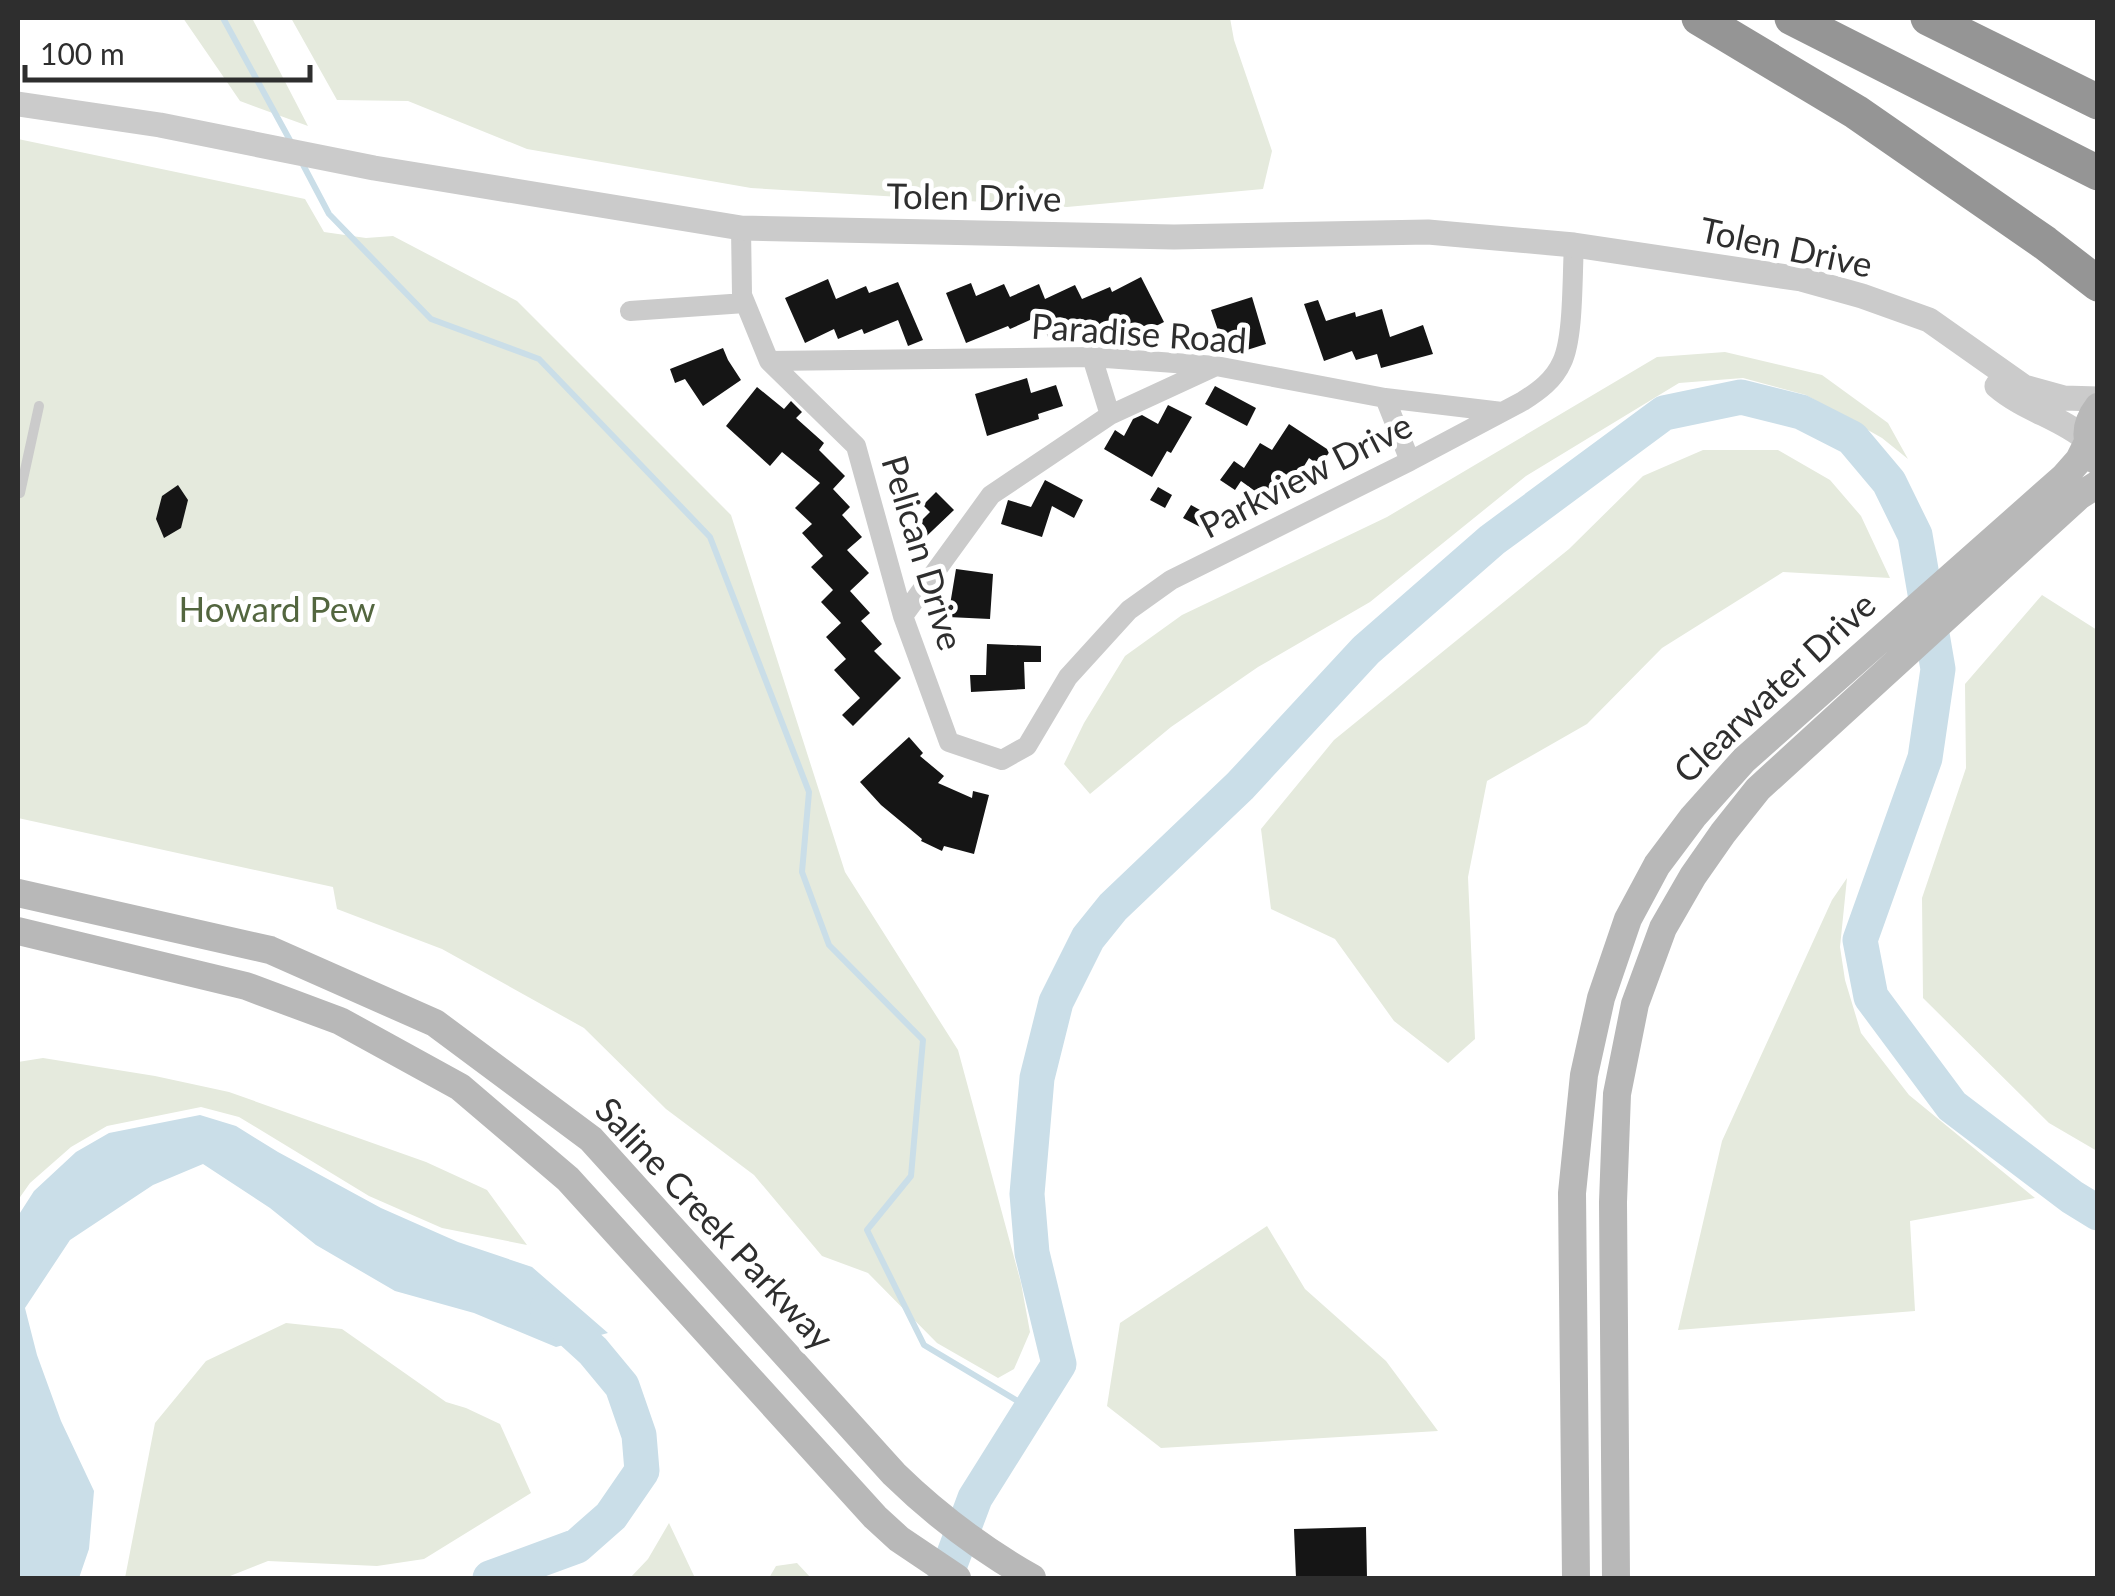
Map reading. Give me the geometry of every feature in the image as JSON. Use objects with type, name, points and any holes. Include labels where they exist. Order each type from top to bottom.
[{"type":"highway","points":[[1699,18],[1856,112],[2098,284]]},
{"type":"highway","points":[[1792,18],[2098,173]]},
{"type":"highway","points":[[1928,18],[2098,102]]},
{"type":"main road","name":"Clearwater Drive","points":[[2080,486],[2078,460],[2090,448],[2093,413],[2098,406]]},
{"type":"main road","name":"Clearwater Drive","points":[[1576,1578],[1572,1193],[1584,1075],[1601,998],[1628,919],[1657,865],[1731,774],[1784,724],[2080,486]]},
{"type":"main road","name":"Clearwater Drive","points":[[1616,1578],[1612,1202],[1617,1094],[1634,1004],[1663,928],[1724,832],[1758,789],[2080,486]]},
{"type":"main road","name":"Saline Creek Parkway","points":[[18,893],[270,950],[435,1022],[591,1138],[894,1474],[964,1536],[1032,1578]]},
{"type":"main road","points":[[18,931],[246,986],[340,1022],[460,1086],[568,1179],[875,1517],[956,1578]]},
{"type":"street","name":"Tolen Drive","points":[[18,104],[160,125],[374,168],[742,228],[1174,237],[1428,232],[1574,245],[1800,278],[1862,296],[1929,320],[2024,387],[2064,398],[2098,399]]},
{"type":"street","name":"Pelican Drive","points":[[742,228],[745,303],[769,361],[856,446],[903,616],[950,742],[1002,760],[1017,752]]},
{"type":"street","name":"Parkview Drive","points":[[1017,752],[1027,746],[1068,676],[1129,610],[1171,580],[1410,461],[1541,389],[1554,376],[1568,344],[1574,245]]},
{"type":"street","points":[[630,310],[745,303]]},
{"type":"street","name":"Tolen Drive","points":[[1929,320],[2000,390],[2030,410],[2078,432],[2090,448]]},
{"type":"street","points":[[1092,357],[1110,415]]},
{"type":"street","name":"Paradise Road","points":[[769,361],[1092,357],[1216,366],[1385,398],[1502,412]]},
{"type":"street","points":[[903,616],[991,495],[1110,415],[1216,366]]},
{"type":"street","points":[[1385,398],[1410,461]]},
{"type":"lane","points":[[18,492],[39,406]]},
{"type":"green space","points":[[183,18],[252,18],[308,126],[240,101]]},
{"type":"green space","points":[[291,18],[1230,18],[1272,151],[1263,189],[1067,207],[751,188],[527,149],[408,101],[337,100]]},
{"type":"green space","name":"Howard Pew","points":[[18,139],[305,199],[324,232],[366,238],[393,236],[517,301],[731,515],[845,872],[958,1050],[1021,1283],[1030,1332],[1014,1369],[998,1378],[937,1343],[868,1273],[822,1256],[754,1175],[666,1109],[584,1028],[442,949],[337,909],[333,887],[18,818]]},
{"type":"green space","points":[[1725,352],[1822,375],[1888,423],[1908,459],[1882,438],[1806,395],[1743,378],[1679,383],[1526,476],[1370,602],[1258,667],[1171,727],[1090,794],[1064,764],[1125,656],[1182,615],[1387,517],[1657,357]]},
{"type":"green space","points":[[1703,450],[1778,450],[1830,480],[1861,516],[1890,578],[1783,572],[1662,648],[1587,724],[1487,781],[1468,877],[1475,1039],[1448,1063],[1394,1021],[1335,939],[1271,909],[1261,829],[1334,740],[1569,549],[1643,476]]},
{"type":"green space","points":[[2042,595],[2097,630],[2097,1151],[2049,1123],[1923,998],[1922,898],[1966,768],[1965,684]]},
{"type":"green space","points":[[1847,878],[1840,947],[1861,1033],[1909,1095],[2035,1198],[1910,1221],[1915,1311],[1678,1330],[1722,1141],[1832,900]]},
{"type":"green space","points":[[43,1058],[229,1092],[426,1162],[487,1190],[527,1245],[442,1228],[369,1196],[239,1117],[201,1107],[107,1126],[71,1147],[30,1183],[18,1200],[18,1062]]},
{"type":"green space","points":[[1267,1226],[1305,1289],[1386,1361],[1438,1431],[1161,1448],[1107,1406],[1120,1323]]},
{"type":"green space","points":[[286,1323],[342,1329],[446,1402],[500,1424],[531,1493],[424,1559],[377,1566],[268,1561],[225,1578],[125,1578],[155,1423],[206,1361]]},
{"type":"green space","points":[[669,1523],[695,1578],[630,1578],[648,1559]]},
{"type":"green space","points":[[797,1563],[811,1578],[769,1578],[776,1566]]},
{"type":"water","points":[[200,1115],[236,1126],[381,1208],[458,1242],[532,1267],[608,1333],[556,1347],[474,1313],[395,1291],[316,1245],[270,1208],[203,1164],[153,1185],[70,1240],[25,1308],[61,1421],[94,1491],[89,1549],[79,1578],[18,1578],[18,1216],[34,1191],[76,1152],[109,1133]]},
{"type":"building","points":[[1141,277],[1164,322],[1142,333],[1138,325],[1116,335],[1110,320],[1081,332],[1077,325],[1048,337],[1039,316],[966,343],[946,293],[971,283],[976,296],[1004,284],[1010,297],[1039,284],[1045,299],[1075,285],[1082,299],[1110,287],[1112,292]]},
{"type":"building","points":[[828,279],[836,299],[866,286],[869,293],[898,282],[923,340],[908,346],[898,320],[864,334],[862,329],[838,339],[834,329],[805,343],[785,298]]},
{"type":"building","points":[[1252,297],[1266,344],[1247,350],[1242,332],[1221,339],[1211,310]]},
{"type":"building","points":[[1318,300],[1326,321],[1382,309],[1390,337],[1423,325],[1433,354],[1381,368],[1377,354],[1356,360],[1352,351],[1324,361],[1304,304]]},
{"type":"building","points":[[723,348],[741,380],[703,406],[685,379],[675,383],[670,369]]},
{"type":"building","points":[[1027,378],[1031,393],[1056,385],[1063,406],[1038,414],[1039,419],[987,436],[975,394]]},
{"type":"building","points":[[1215,386],[1256,408],[1247,426],[1205,404]]},
{"type":"building","points":[[757,387],[784,409],[791,401],[802,412],[796,418],[824,443],[819,450],[845,476],[833,489],[850,507],[842,515],[862,537],[847,550],[869,573],[850,591],[870,613],[861,621],[882,644],[874,651],[901,678],[853,726],[842,715],[860,698],[834,670],[846,659],[826,637],[841,623],[821,602],[833,590],[811,567],[823,556],[802,533],[812,524],[795,508],[820,483],[782,452],[770,466],[726,426]]},
{"type":"building","points":[[1168,405],[1192,417],[1152,477],[1104,449],[1115,430],[1124,436],[1133,419],[1142,415],[1158,424]]},
{"type":"building","points":[[1289,424],[1330,451],[1320,466],[1309,458],[1295,481],[1284,473],[1266,499],[1241,481],[1235,490],[1220,480],[1234,461],[1244,468],[1260,443],[1272,450]]},
{"type":"building","points":[[1045,480],[1083,500],[1074,518],[1052,506],[1042,537],[1001,524],[1008,500],[1031,507]]},
{"type":"building","points":[[178,485],[188,500],[181,528],[164,538],[156,519],[162,496]]},
{"type":"building","points":[[1158,487],[1172,495],[1165,508],[1150,500]]},
{"type":"building","points":[[936,492],[954,510],[912,550],[902,540],[930,512],[923,505]]},
{"type":"building","points":[[1191,505],[1209,515],[1202,528],[1183,518]]},
{"type":"building","points":[[956,569],[993,574],[990,619],[948,617]]},
{"type":"building","points":[[987,644],[1041,646],[1041,662],[1024,662],[1025,689],[971,692],[970,675],[986,675]]},
{"type":"building","points":[[909,737],[923,753],[920,756],[944,776],[938,783],[972,798],[973,791],[989,795],[974,854],[944,846],[942,851],[921,841],[860,782]]},
{"type":"building","points":[[1366,1527],[1367,1578],[1296,1578],[1294,1529]]},
{"type":"waterway","points":[[223,18],[292,144]]},
{"type":"waterway","points":[[300,159],[329,214],[431,319],[539,359],[710,537],[809,792],[802,872],[829,945],[923,1040],[911,1176],[867,1230],[924,1345],[1031,1409]]},
{"type":"waterway","points":[[945,1578],[975,1498],[1059,1364],[1032,1253],[1027,1194],[1037,1078],[1056,1002],[1088,938],[1113,907],[1240,786],[1366,650],[1492,540],[1664,413],[1741,397],[1801,412],[1852,438],[1889,482],[1915,535],[1938,669],[1925,758],[1860,940],[1871,997],[1952,1106],[2098,1213]]},
{"type":"waterway","points":[[490,1578],[577,1546],[611,1516],[642,1471],[639,1435],[622,1386],[593,1351],[547,1309]]}]
